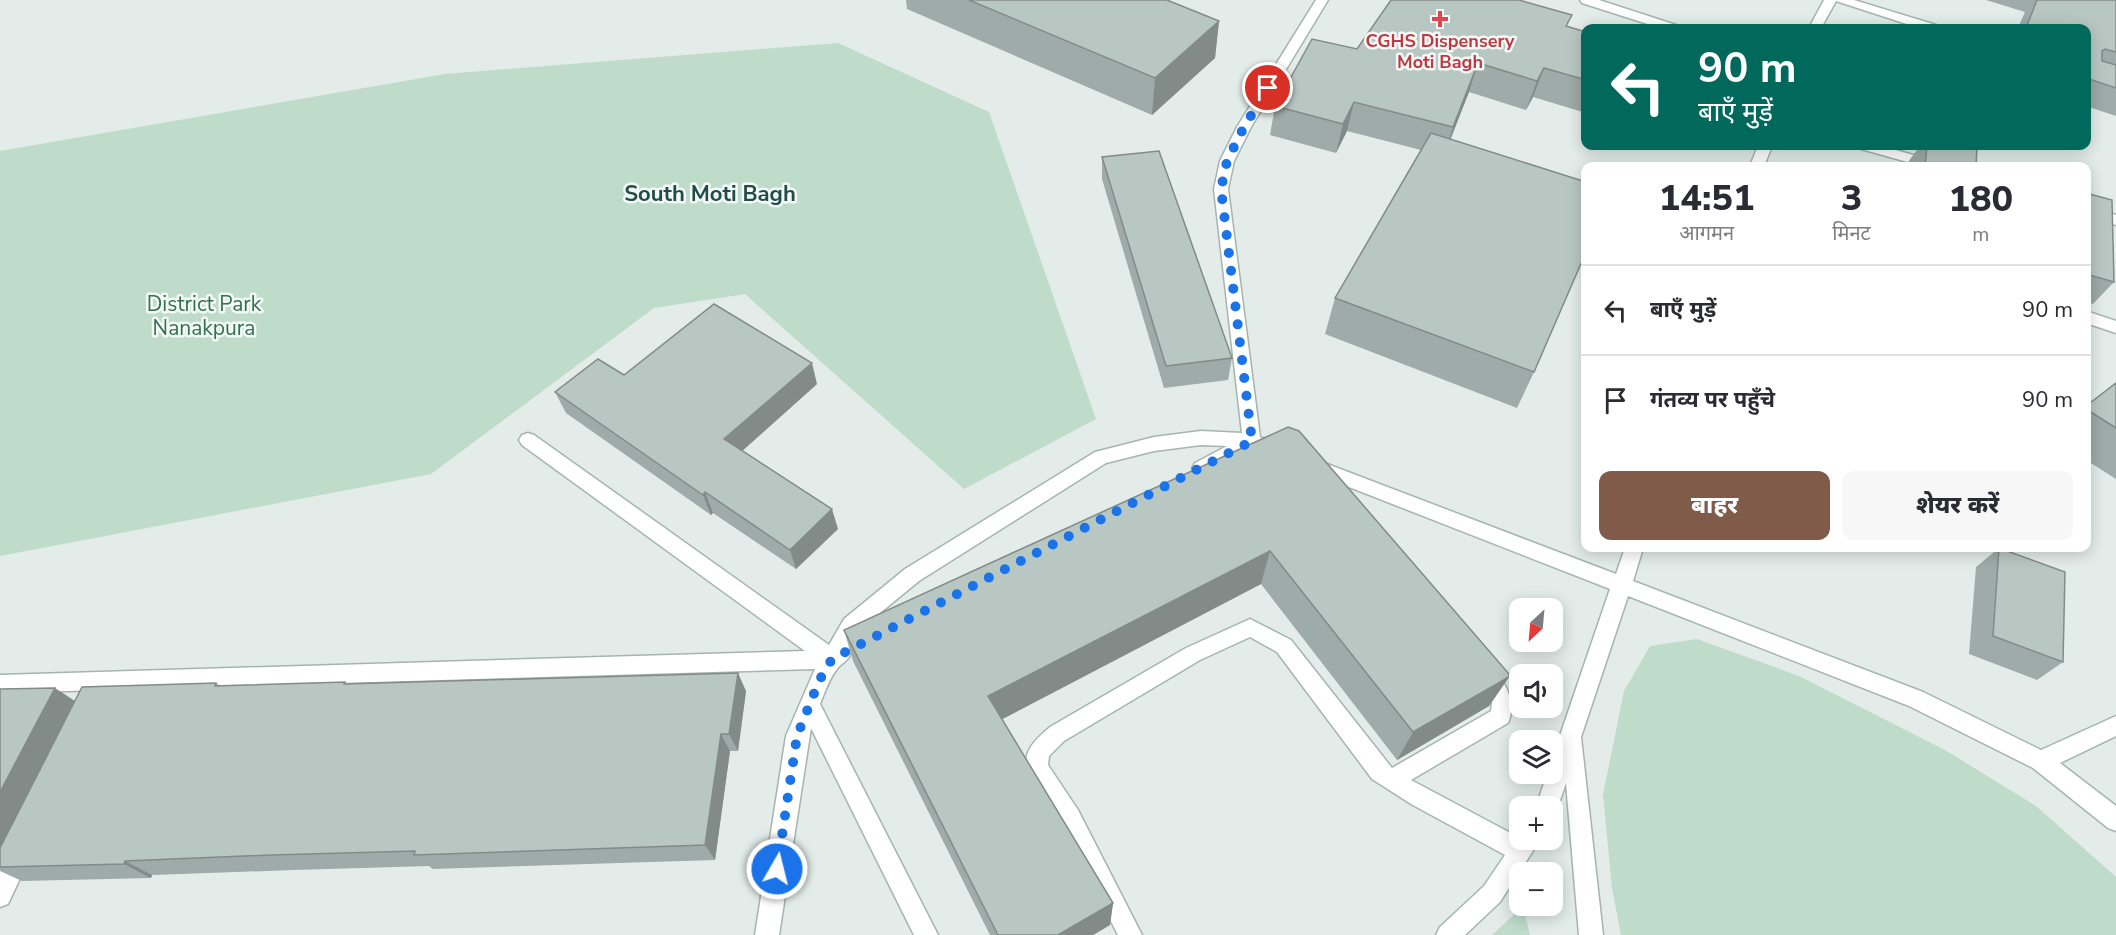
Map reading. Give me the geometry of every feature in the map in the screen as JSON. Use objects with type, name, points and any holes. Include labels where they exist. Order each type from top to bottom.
[{"type":"street","points":[[1252,441],[1221,189],[1227,161],[1244,127],[1322,0]]},
{"type":"street","points":[[1586,0],[1659,24]]},
{"type":"street","points":[[1817,24],[1830,0]]},
{"type":"street","points":[[1840,0],[1918,24]]},
{"type":"street","points":[[1880,150],[1922,162]]},
{"type":"street","points":[[2091,212],[2116,220]]},
{"type":"street","points":[[2091,319],[2116,327]]},
{"type":"street","points":[[767,935],[797,736],[819,681],[851,625],[912,575],[1101,457],[1154,444],[1202,438],[1252,441],[1916,699],[2041,761],[2116,820]]},
{"type":"street","points":[[528,440],[832,659]]},
{"type":"street","points":[[1189,474],[1252,441]]},
{"type":"street","points":[[1304,461],[1334,496]]},
{"type":"street","points":[[1552,796],[1633,552]]},
{"type":"street","points":[[1130,935],[1070,818],[1037,767],[1039,751],[1058,734],[1193,654],[1250,628],[1284,646],[1380,772],[1419,797],[1509,839]]},
{"type":"street","points":[[0,684],[832,659],[864,643]]},
{"type":"street","points":[[1391,780],[1501,716],[1502,701],[1476,663]]},
{"type":"street","points":[[96,701],[106,681]]},
{"type":"street","points":[[810,706],[926,935]]},
{"type":"street","points":[[2041,761],[2116,726]]},
{"type":"street","points":[[1572,734],[1591,935]]},
{"type":"street","points":[[0,896],[30,834]]},
{"type":"street","points":[[1448,935],[1492,894],[1522,850]]},
{"type":"green space","name":"District Park Nanakpura","points":[[838,43],[989,112],[1096,419],[964,489],[745,294],[654,308],[431,474],[0,556],[0,151],[445,74]]},
{"type":"green space","points":[[1697,639],[1799,676],[1945,750],[2036,806],[2116,877],[2116,935],[1621,935],[1612,888],[1603,795],[1624,691],[1650,646]]},
{"type":"green space","points":[[1512,916],[1525,916],[1530,935],[1492,935]]},
{"type":"building","points":[[969,0],[1167,0],[1219,21],[1155,78]]},
{"type":"building","points":[[1391,0],[1519,0],[1572,15],[1566,26],[1581,30],[1581,79],[1544,68],[1537,81],[1478,63],[1453,127],[1354,102],[1343,124],[1275,106],[1312,39],[1357,49]]},
{"type":"building","points":[[2037,0],[2116,0],[2116,52],[2105,49],[2102,51],[2102,61],[2116,65],[2116,88],[2091,80],[2091,24],[2028,24]]},
{"type":"building","points":[[1431,133],[1581,180],[1581,264],[1534,372],[1335,298]]},
{"type":"building","points":[[1927,150],[1977,150],[1976,162],[1925,162]]},
{"type":"building","points":[[1159,151],[1232,358],[1166,366],[1102,157]]},
{"type":"building","points":[[2091,194],[2112,200],[2114,282],[2091,275]]},
{"type":"building","points":[[714,304],[812,363],[724,439],[832,509],[790,550],[705,492],[703,495],[555,392],[598,359],[624,375]]},
{"type":"building","points":[[2116,383],[2116,428],[2091,412],[2091,402]]},
{"type":"building","points":[[1288,427],[1299,431],[1509,674],[1509,677],[1413,732],[1270,551],[988,696],[1113,903],[1058,935],[998,935],[844,630]]},
{"type":"building","points":[[1999,552],[2010,552],[2065,572],[2063,662],[1993,636]]},
{"type":"building","points":[[738,673],[729,734],[721,734],[705,845],[414,855],[415,851],[271,855],[125,861],[124,864],[0,867],[0,848],[82,687],[216,683],[215,686],[345,682],[344,684]]},
{"type":"building","points":[[55,688],[0,792],[0,689]]},
{"type":"place","name":"CGHS Dispensery Moti Bagh","points":[[1440,19]]},
{"type":"district","name":"South Moti Bagh","points":[[710,194]]},
{"type":"route","points":[[777,869],[797,736],[819,681],[832,659],[1252,441],[1221,189],[1227,161],[1244,127],[1268,88]]}]
